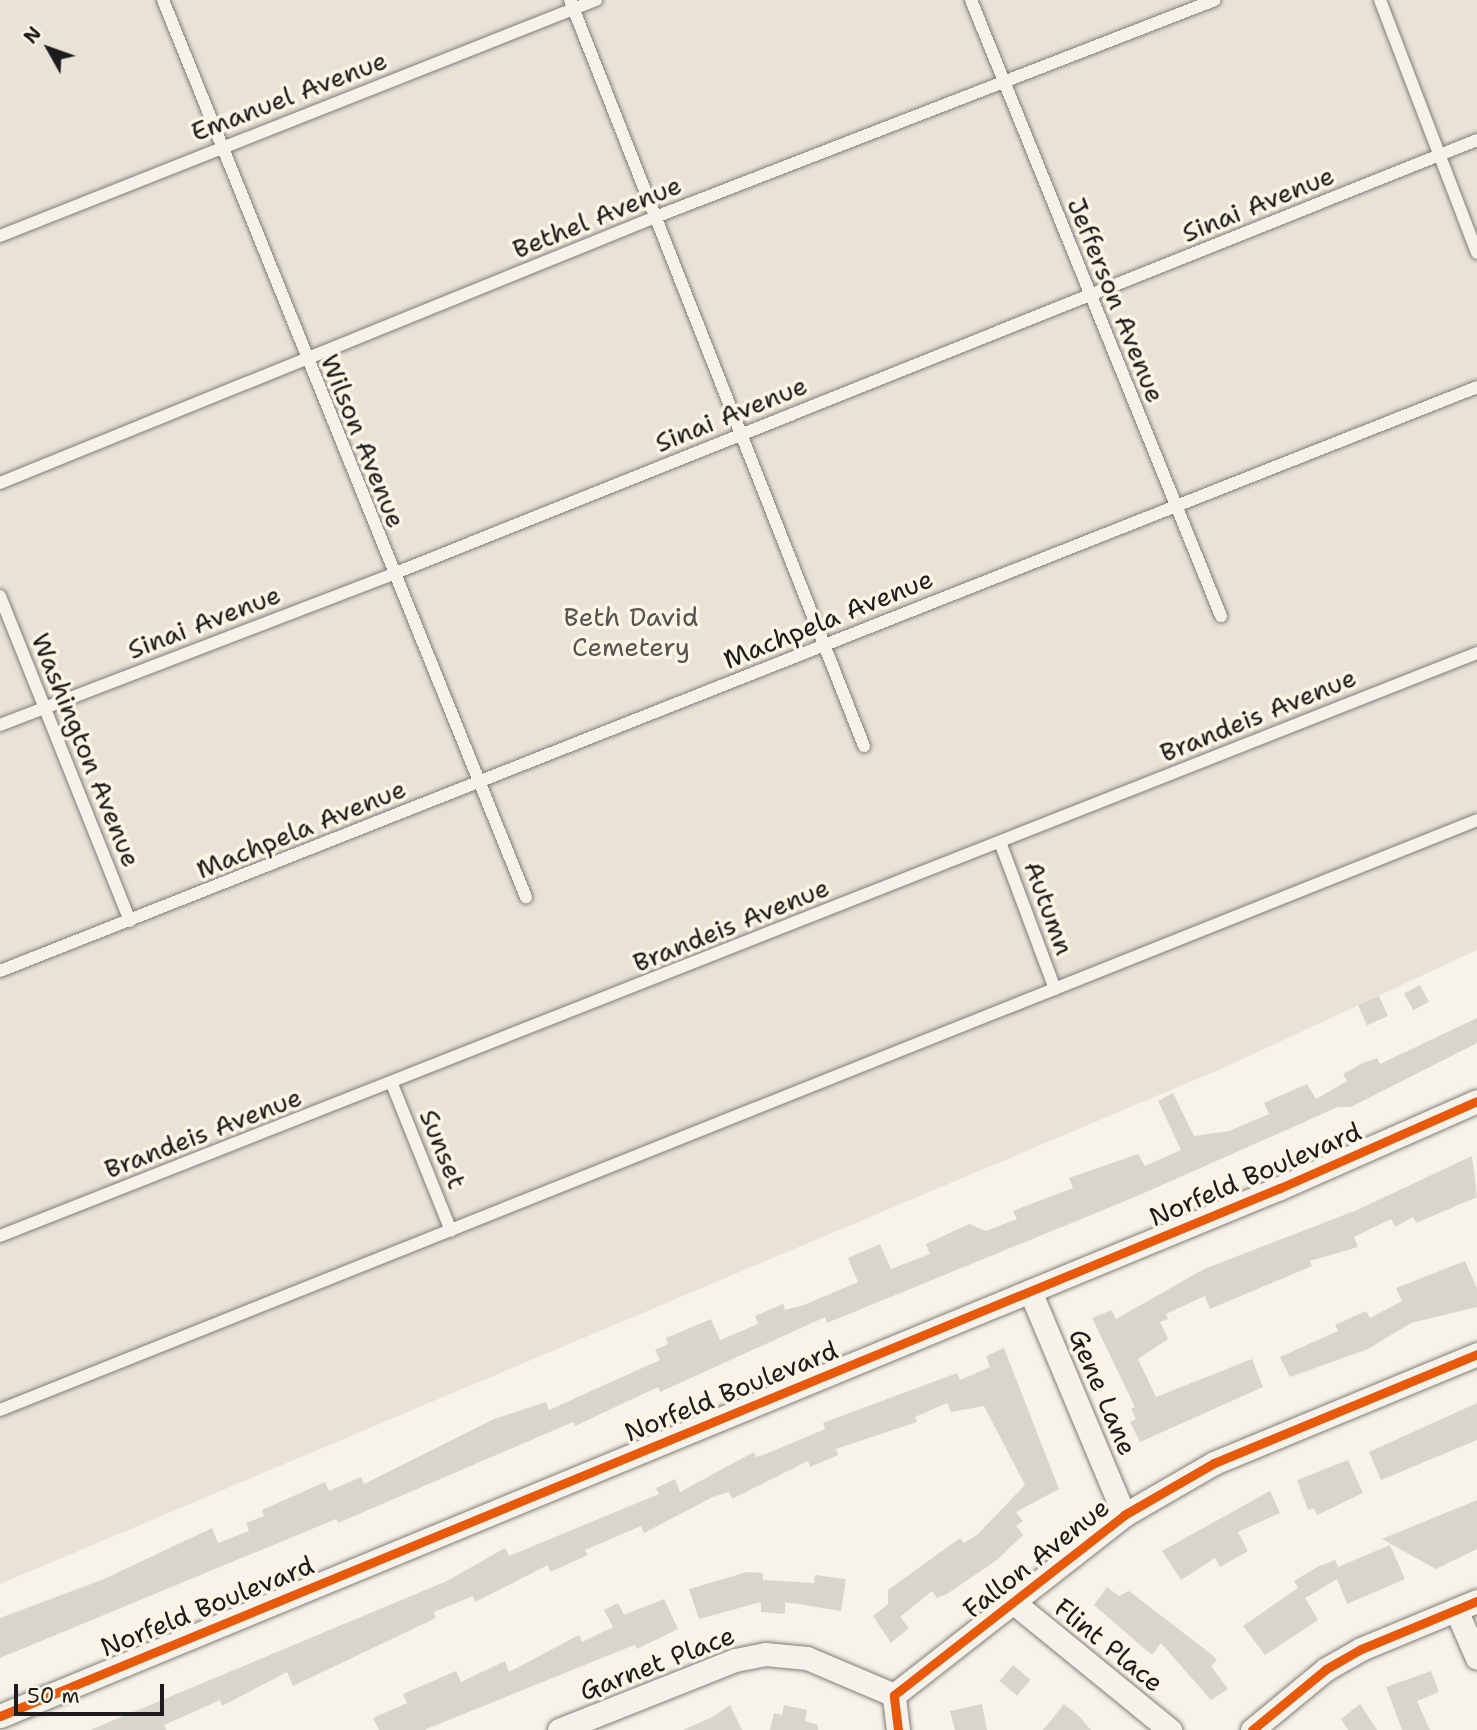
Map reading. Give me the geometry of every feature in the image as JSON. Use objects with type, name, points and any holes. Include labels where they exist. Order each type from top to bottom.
[{"type":"street","name":"Norfeld Boulevard","points":[[0,1716],[1030,1291],[1477,1101]]},
{"type":"street","name":"Gene Lane","points":[[1030,1291],[1124,1515]]},
{"type":"street","name":"Fallon Avenue","points":[[894,1695],[1124,1515],[1214,1463],[1477,1354]]},
{"type":"street","name":"Flint Place","points":[[1013,1602],[1170,1730]]},
{"type":"street","points":[[1252,1730],[1326,1670],[1467,1605],[1477,1658]]},
{"type":"street","name":"Garnet Place","points":[[559,1730],[735,1660],[765,1654],[807,1658],[894,1695]]},
{"type":"street","points":[[894,1695],[898,1730]]},
{"type":"lane","name":"Wilson Avenue","points":[[163,0],[306,361],[526,897]]},
{"type":"lane","name":"Emanuel Avenue","points":[[0,236],[572,5],[596,0]]},
{"type":"lane","name":"Jefferson Avenue","points":[[971,0],[1088,297],[1221,616]]},
{"type":"lane","name":"Bethel Avenue","points":[[0,483],[306,361],[657,216],[1215,0]]},
{"type":"lane","points":[[1380,0],[1477,253]]},
{"type":"lane","points":[[572,5],[657,216],[737,435],[864,746]]},
{"type":"lane","name":"Sinai Avenue","points":[[0,725],[393,574],[1477,140]]},
{"type":"lane","name":"Machpela Avenue","points":[[0,971],[1477,387]]},
{"type":"lane","name":"Washington Avenue","points":[[0,596],[130,921]]},
{"type":"lane","name":"Brandeis Avenue","points":[[0,1236],[392,1084],[1477,653]]},
{"type":"lane","points":[[0,1410],[1477,820]]},
{"type":"lane","name":"Autumn","points":[[1000,842],[1055,989]]},
{"type":"lane","name":"Sunset","points":[[392,1084],[451,1231]]},
{"type":"green space","name":"Beth David Cemetery","points":[[0,0],[1477,0],[1477,950],[1223,1068],[0,1584]]},
{"type":"building","points":[[1420,985],[1429,1002],[1413,1010],[1404,993]]},
{"type":"building","points":[[1379,996],[1388,1016],[1367,1025],[1358,1005]]},
{"type":"building","points":[[1477,1018],[1477,1043],[1351,1107],[1338,1107],[1135,1197],[827,1323],[825,1317],[660,1392],[658,1387],[575,1426],[573,1422],[338,1523],[336,1519],[0,1658],[0,1618],[104,1579],[212,1528],[218,1543],[249,1531],[246,1523],[264,1516],[262,1510],[325,1482],[329,1491],[361,1477],[364,1484],[494,1419],[546,1402],[549,1410],[660,1360],[655,1350],[668,1344],[666,1338],[711,1319],[720,1340],[758,1324],[755,1316],[783,1304],[785,1310],[804,1305],[858,1282],[848,1258],[880,1244],[891,1269],[930,1254],[926,1244],[969,1224],[986,1231],[1017,1219],[1013,1211],[1073,1188],[1069,1178],[1138,1154],[1145,1166],[1181,1150],[1158,1101],[1173,1093],[1194,1136],[1229,1131],[1269,1114],[1264,1103],[1307,1084],[1316,1099],[1347,1081],[1343,1074],[1363,1063],[1377,1058],[1380,1064]]},
{"type":"building","points":[[1472,1156],[1477,1197],[1416,1223],[1413,1217],[1395,1227],[1391,1219],[1354,1237],[1358,1247],[1310,1261],[1312,1266],[1210,1309],[1205,1296],[1166,1314],[1168,1319],[1160,1322],[1168,1339],[1138,1359],[1156,1397],[1252,1359],[1263,1387],[1140,1442],[1130,1422],[1136,1419],[1131,1409],[1135,1407],[1092,1318],[1112,1310],[1116,1319],[1204,1269],[1357,1210]]},
{"type":"building","points":[[1465,1261],[1477,1288],[1477,1307],[1411,1323],[1368,1349],[1290,1377],[1280,1357],[1338,1331],[1335,1325],[1366,1311],[1370,1318],[1402,1301],[1396,1288]]},
{"type":"building","points":[[1004,1348],[1059,1489],[1016,1512],[1023,1521],[1016,1526],[1023,1535],[997,1560],[947,1594],[937,1598],[932,1591],[900,1617],[909,1628],[891,1643],[873,1616],[888,1604],[888,1590],[960,1538],[964,1543],[977,1535],[1025,1485],[984,1406],[951,1412],[947,1403],[915,1417],[917,1422],[836,1449],[838,1455],[810,1467],[808,1461],[732,1499],[729,1492],[713,1497],[644,1533],[641,1526],[585,1550],[588,1555],[550,1572],[548,1565],[475,1602],[473,1596],[434,1612],[436,1618],[293,1686],[287,1672],[222,1706],[220,1700],[164,1725],[166,1730],[90,1730],[447,1581],[505,1548],[509,1556],[659,1494],[656,1488],[675,1479],[680,1492],[754,1452],[756,1457],[766,1454],[825,1429],[823,1423],[957,1373],[960,1380],[990,1367],[986,1356]]},
{"type":"building","points":[[1477,1403],[1477,1440],[1381,1480],[1369,1452]]},
{"type":"building","points":[[1348,1460],[1363,1493],[1317,1515],[1314,1508],[1308,1510],[1297,1480]]},
{"type":"building","points":[[1270,1491],[1280,1513],[1238,1532],[1248,1551],[1220,1567],[1215,1558],[1181,1580],[1162,1551]]},
{"type":"building","points":[[1477,1500],[1477,1549],[1436,1569],[1382,1539]]},
{"type":"building","points":[[1390,1545],[1405,1579],[1347,1604],[1337,1579],[1305,1598],[1318,1620],[1265,1655],[1243,1626],[1298,1588],[1294,1581],[1317,1567],[1335,1560],[1338,1567]]},
{"type":"building","points":[[747,1572],[763,1573],[763,1580],[814,1583],[815,1575],[846,1579],[841,1611],[785,1602],[785,1614],[761,1612],[761,1602],[699,1619],[689,1589]]},
{"type":"building","points":[[1107,1587],[1119,1596],[1129,1591],[1211,1654],[1217,1660],[1211,1666],[1228,1689],[1211,1700],[1161,1643],[1152,1655],[1094,1605]]},
{"type":"building","points":[[664,1599],[678,1629],[637,1649],[635,1645],[624,1649],[424,1730],[379,1730],[373,1718],[407,1703],[403,1694],[456,1671],[461,1682],[505,1661],[509,1672],[579,1635],[582,1642],[613,1627],[604,1610],[618,1603],[624,1615]]},
{"type":"building","points":[[1013,1665],[1031,1680],[1017,1696],[1000,1681]]},
{"type":"building","points":[[1431,1671],[1439,1692],[1417,1701],[1430,1730],[1402,1730],[1386,1687]]},
{"type":"building","points":[[982,1704],[987,1730],[955,1730],[950,1711]]},
{"type":"building","points":[[1064,1704],[1079,1716],[1091,1730],[1043,1730]]},
{"type":"building","points":[[1360,1704],[1377,1730],[1348,1730],[1341,1719]]},
{"type":"building","points":[[730,1705],[742,1730],[683,1730],[712,1717]]},
{"type":"building","points":[[784,1705],[807,1710],[805,1721],[818,1725],[818,1730],[770,1730],[774,1713],[782,1715]]},
{"type":"cycle path","points":[[0,1716],[1280,1188],[1477,1101]]},
{"type":"cycle path","points":[[898,1730],[894,1695],[1124,1515],[1214,1463],[1477,1354]]},
{"type":"cycle path","points":[[1252,1730],[1326,1669],[1361,1649],[1477,1601]]}]
